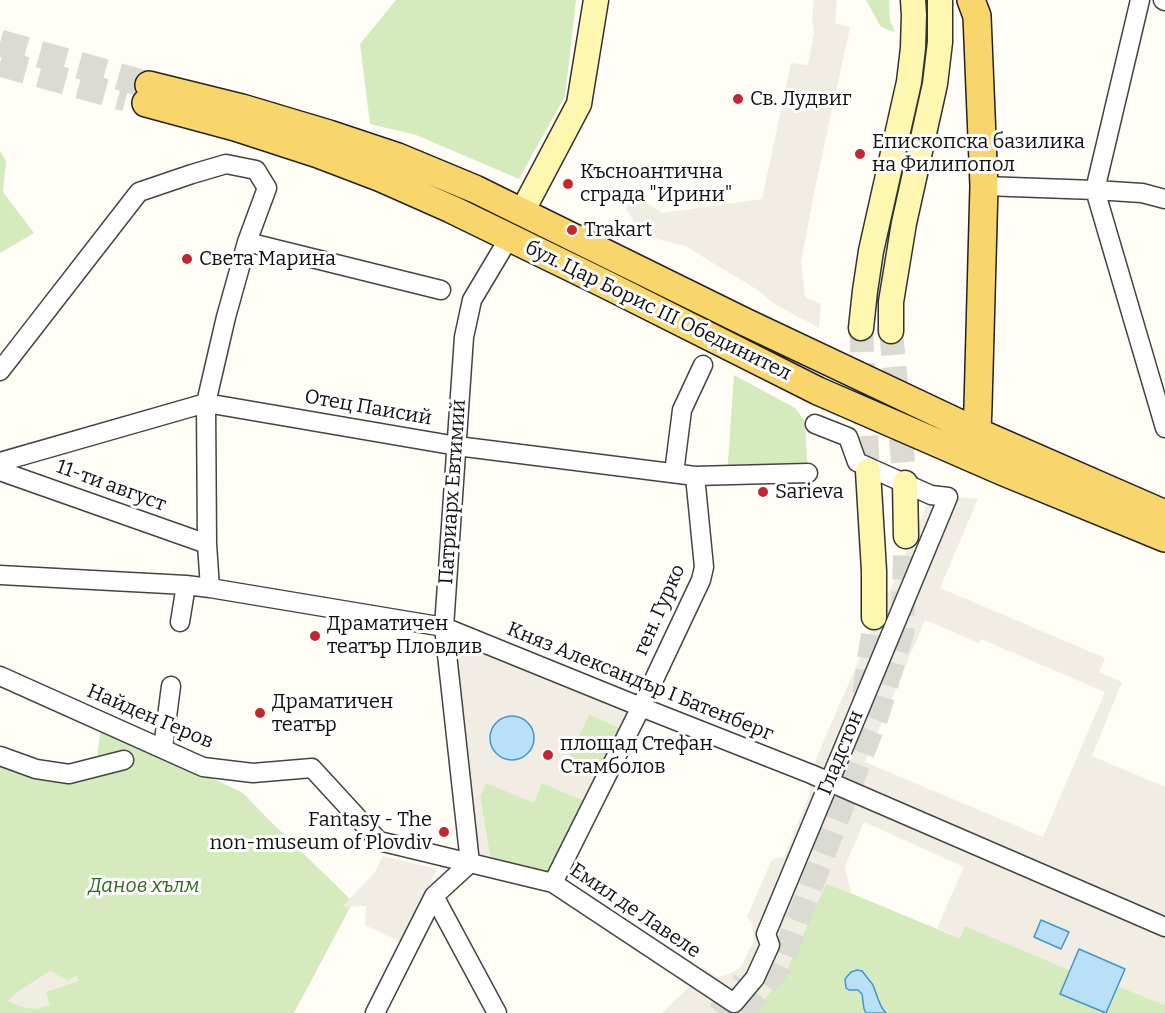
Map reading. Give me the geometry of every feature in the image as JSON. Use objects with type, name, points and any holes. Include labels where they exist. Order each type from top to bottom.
[{"type":"main road","points":[[522,212],[579,104],[596,0]]},
{"type":"main road","points":[[861,328],[871,251],[909,82],[913,48],[913,0]]},
{"type":"main road","points":[[891,330],[891,302],[904,223],[935,84],[940,42],[940,0]]},
{"type":"main road","points":[[952,450],[970,444],[976,431],[978,406],[984,186],[977,15],[971,0]]},
{"type":"main road","name":"бул. Цар Борис III Обединител","points":[[1165,514],[976,431],[745,322],[474,189],[398,157],[242,108],[148,94],[381,178],[508,237],[819,391],[952,450],[1165,538]]},
{"type":"main road","points":[[868,471],[874,571],[874,617]]},
{"type":"main road","points":[[905,483],[906,536]]},
{"type":"street","points":[[1140,0],[1095,190],[1156,375],[1165,428]]},
{"type":"street","points":[[4,360],[139,192],[226,164],[256,170],[267,188],[226,317],[206,403],[207,544],[210,588]]},
{"type":"street","points":[[984,186],[1142,193],[1165,199]]},
{"type":"street","name":"Патриарх Евтимий","points":[[470,863],[444,627],[464,337],[472,300],[508,237]]},
{"type":"street","points":[[248,242],[441,290]]},
{"type":"street","points":[[674,473],[682,410],[703,366]]},
{"type":"street","name":"Отец Паисий","points":[[0,462],[206,403],[457,446],[695,476],[808,472]]},
{"type":"street","name":"Гладстон","points":[[734,1003],[755,978],[770,945],[766,934],[948,497],[931,495],[858,462],[848,437],[815,424]]},
{"type":"street","name":"11-ти август","points":[[0,471],[207,544]]},
{"type":"street","name":"ген. Гурко","points":[[553,883],[641,707],[701,580],[704,567],[695,476]]},
{"type":"street","name":"Княз Александър I Батенберг","points":[[0,575],[186,585],[444,627],[829,782],[1165,927]]},
{"type":"street","points":[[180,622],[186,585]]},
{"type":"street","name":"Найден Геров","points":[[0,676],[202,767],[253,773],[312,768],[379,841],[470,863]]},
{"type":"street","points":[[163,748],[171,686]]},
{"type":"street","points":[[0,756],[36,769],[69,774],[124,760]]},
{"type":"street","points":[[375,1013],[434,896],[470,863]]},
{"type":"street","name":"Емил де Лавеле","points":[[470,863],[553,883],[734,1003]]},
{"type":"street","points":[[434,896],[497,1013]]},
{"type":"green space","points":[[396,0],[576,0],[565,96],[519,179],[416,135],[370,124],[360,44]]},
{"type":"green space","points":[[866,0],[889,0],[890,20],[895,32],[881,27]]},
{"type":"green space","points":[[0,151],[6,161],[3,192],[34,233],[0,253]]},
{"type":"green space","points":[[734,375],[795,408],[805,421],[808,473],[727,475]]},
{"type":"green space","points":[[589,714],[622,729],[600,777],[567,762]]},
{"type":"green space","name":"Данов хълм","points":[[101,725],[243,793],[353,902],[294,1013],[0,1013],[1,762],[69,777],[97,758]]},
{"type":"green space","points":[[486,783],[542,783],[583,800],[553,877],[491,863],[480,796]]},
{"type":"green space","points":[[826,883],[959,938],[965,926],[1070,970],[1060,994],[1105,1013],[754,1013],[787,970]]},
{"type":"green space","points":[[1118,986],[1165,1005],[1165,1013],[1106,1013]]},
{"type":"shaded area","points":[[814,0],[837,0],[835,23],[850,27],[801,262],[805,297],[821,304],[819,328],[776,305],[756,289],[685,246],[645,236],[640,239],[633,237],[634,222],[627,210],[627,202],[635,195],[662,213],[762,199],[791,63],[808,65],[814,32],[812,19]]},
{"type":"shaded area","points":[[931,495],[978,499],[940,588],[1105,658],[1099,672],[1122,682],[1092,756],[1165,787],[1165,1005],[1118,986],[1125,969],[1079,949],[1070,970],[965,926],[960,938],[937,928],[964,867],[864,822],[845,866],[851,893],[825,884],[787,970],[754,1013],[662,1013],[697,979],[702,967],[718,977],[741,967],[754,940],[752,922],[747,917],[771,862],[773,859],[784,857],[809,795],[811,774]],"holes":[[[925,620],[979,643],[981,639],[1105,692],[1043,837],[865,762]]]},
{"type":"shaded area","name":"площад Стефан Стамболов","points":[[444,627],[641,707],[553,883],[470,863]],"holes":[[[589,714],[621,729],[600,777],[567,762]],[[486,783],[534,803],[542,783],[583,800],[553,877],[491,863],[480,797]]]},
{"type":"shaded area","points":[[383,856],[437,869],[402,943],[365,925],[366,906],[342,907],[375,872]]},
{"type":"shaded area","points":[[50,971],[67,980],[76,976],[79,981],[46,992],[50,1005],[35,1009],[8,1001],[17,992]]},
{"type":"water","points":[[512,716],[527,723],[534,738],[527,753],[512,760],[497,753],[490,738],[497,723]]},
{"type":"water","points":[[1041,920],[1069,932],[1061,949],[1034,937]]},
{"type":"water","points":[[1079,949],[1125,969],[1106,1013],[1060,994]]},
{"type":"water","points":[[862,971],[873,985],[886,1013],[866,1013],[862,994],[858,990],[846,988],[845,979],[851,972]]},
{"type":"tunnel","points":[[0,43],[149,85]]},
{"type":"tunnel","points":[[0,63],[126,98]]},
{"type":"tunnel","points":[[861,328],[868,471]]},
{"type":"tunnel","points":[[891,331],[905,483]]},
{"type":"tunnel","points":[[743,1013],[780,966],[877,716],[902,633],[906,536]]},
{"type":"tunnel","points":[[864,694],[874,617]]},
{"type":"tunnel","points":[[719,1013],[744,982]]},
{"type":"place","name":"Св. Лудвиг","points":[[738,99]]},
{"type":"place","name":"Епископска базилика на Филипопол","points":[[860,154]]},
{"type":"place","name":"Късноантична сграда \"Ирини\"","points":[[568,184]]},
{"type":"place","name":"Trakart","points":[[572,230]]},
{"type":"place","name":"Света Марина","points":[[187,259]]},
{"type":"place","name":"Sarieva","points":[[763,492]]},
{"type":"place","name":"Драматичен театър Пловдив","points":[[315,636]]},
{"type":"place","name":"Драматичен театър","points":[[260,713]]},
{"type":"place","name":"площад Стефан Стамболов","points":[[548,755]]},
{"type":"place","name":"Fantasy - The non-museum of Plovdiv","points":[[444,832]]}]
